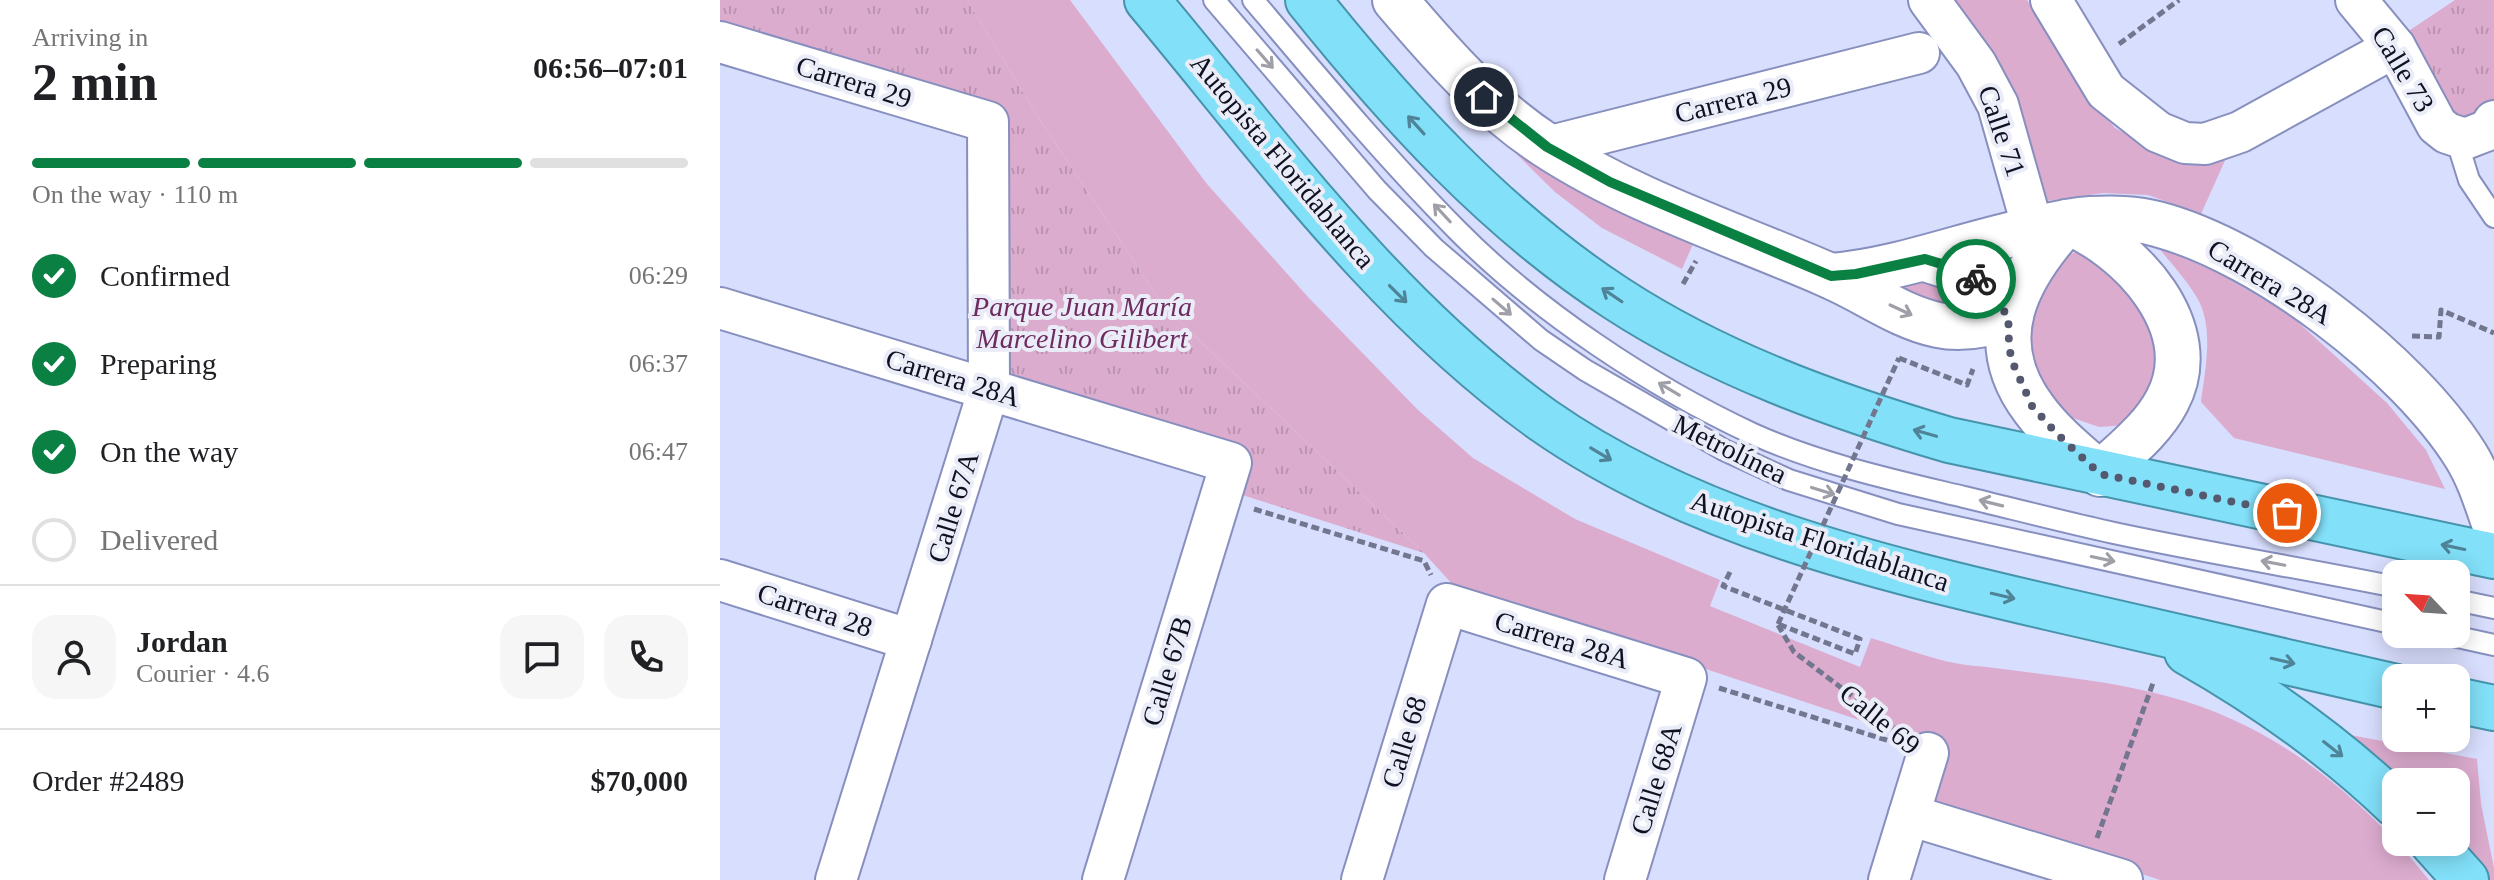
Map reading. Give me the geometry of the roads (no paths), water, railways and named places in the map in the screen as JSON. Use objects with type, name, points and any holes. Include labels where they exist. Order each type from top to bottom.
[{"type":"highway","name":"Autopista Floridablanca","points":[[1147,0],[1377,273],[1485,375],[1545,421],[1609,460],[1674,493],[1730,516],[1881,566],[2382,684]]},
{"type":"highway","points":[[1308,0],[1383,89],[1464,175],[1568,264],[1629,306],[1737,363],[1886,422],[1949,440],[2494,556]]},
{"type":"highway","points":[[2150,631],[2223,672],[2286,713],[2382,792]]},
{"type":"highway","points":[[2470,703],[2494,708]]},
{"type":"highway","points":[[2445,856],[2466,880]]},
{"type":"street","points":[[1395,0],[1464,78],[1512,121],[1547,147],[1625,189],[1938,325],[1960,327],[2009,317]]},
{"type":"street","name":"Calle 71","points":[[1929,0],[1976,64],[1998,105],[2050,226]]},
{"type":"street","points":[[2051,0],[2106,91],[2158,132],[2185,143],[2205,144],[2240,132],[2395,47]]},
{"type":"street","name":"Calle 73","points":[[2356,0],[2395,47],[2437,125],[2483,131]]},
{"type":"street","name":"Carrera 29","points":[[720,42],[988,122]]},
{"type":"street","name":"Carrera 29","points":[[1547,147],[1919,53]]},
{"type":"street","name":"Calle 67A","points":[[836,880],[989,389],[988,122]]},
{"type":"street","name":"Carrera 28A","points":[[1831,276],[1868,272],[1925,259],[1979,242],[2050,226],[2124,219],[2156,224],[2191,235],[2236,257],[2331,317],[2405,379],[2439,418],[2466,457],[2483,489],[2494,523]]},
{"type":"street","points":[[2050,226],[2083,228],[2106,243],[2146,278],[2170,323],[2175,342],[2175,377],[2168,399],[2150,424],[2100,474],[2032,406],[2011,359],[2009,317],[2018,287],[2050,226]]},
{"type":"street","points":[[1925,259],[1975,278],[2009,317]]},
{"type":"street","name":"Carrera 28A","points":[[720,308],[989,389],[1225,481]]},
{"type":"street","name":"Calle 67B","points":[[1103,880],[1225,481]]},
{"type":"street","name":"Carrera 28","points":[[720,580],[911,640]]},
{"type":"street","name":"Carrera 28A","points":[[1447,604],[1686,678]]},
{"type":"street","name":"Calle 68","points":[[1362,880],[1447,604]]},
{"type":"street","name":"Calle 68A","points":[[1625,880],[1686,678]]},
{"type":"street","name":"Calle 69","points":[[1889,880],[1928,753]]},
{"type":"street","points":[[1909,815],[2104,874]]},
{"type":"lane","name":"Metrolínea","points":[[1214,0],[1377,190],[1434,248],[1541,340],[1598,378],[1724,450],[1789,480],[1898,514],[2382,621]]},
{"type":"lane","name":"Metrolínea","points":[[1253,0],[1337,99],[1459,232],[1515,281],[1601,348],[1693,402],[1766,439],[1817,458],[1894,480],[2113,533],[2382,584]]},
{"type":"lane","points":[[2483,131],[2469,180],[2494,217]]},
{"type":"lane","points":[[2470,603],[2494,608]]},
{"type":"lane","points":[[2470,640],[2494,645]]},
{"type":"park label","name":"Parque Juan María Marcelino Gilibert","points":[[1082,322]]}]
